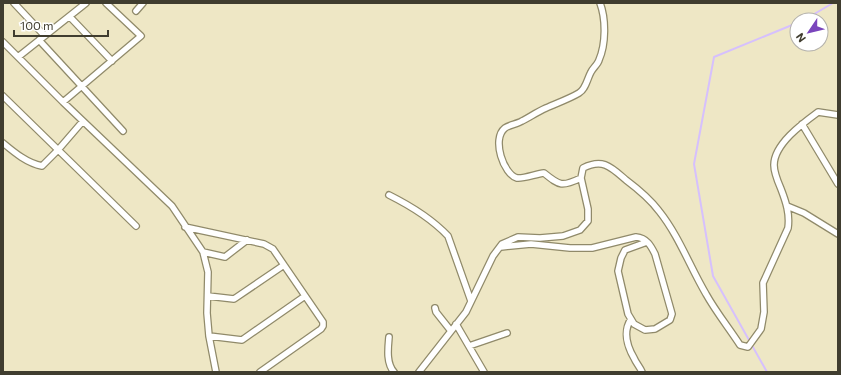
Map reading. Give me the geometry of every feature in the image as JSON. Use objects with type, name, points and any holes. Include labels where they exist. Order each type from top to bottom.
[{"type":"street","points":[[14,3],[44,35]]},
{"type":"street","points":[[63,102],[141,36],[106,3]]},
{"type":"street","points":[[136,11],[143,3]]},
{"type":"street","points":[[581,178],[563,185],[555,182],[544,173],[518,178],[512,176],[500,155],[498,143],[499,136],[505,128],[580,92],[585,87],[592,70],[599,61],[602,52],[605,22],[600,3]]},
{"type":"street","points":[[18,57],[44,35],[70,17],[84,4]]},
{"type":"street","points":[[70,17],[112,61]]},
{"type":"street","points":[[39,40],[123,131]]},
{"type":"street","points":[[4,44],[172,206],[202,252],[208,272],[209,336],[216,372]]},
{"type":"street","points":[[3,96],[136,226]]},
{"type":"street","points":[[419,372],[466,312],[493,256],[502,244],[518,236],[540,238],[563,236],[580,230],[588,221],[588,208],[581,178],[583,168],[592,163],[602,164],[611,168],[639,190],[662,216],[677,238],[706,295],[740,345],[748,346],[761,329],[764,312],[764,283],[788,228],[789,220],[787,206],[774,166],[776,156],[783,144],[802,124],[818,112],[838,115]]},
{"type":"street","points":[[3,143],[22,158],[36,165],[42,166],[83,121]]},
{"type":"street","points":[[802,124],[838,184]]},
{"type":"street","points":[[389,195],[417,209],[441,228],[448,236],[471,301]]},
{"type":"street","points":[[787,206],[804,213],[838,234]]},
{"type":"street","points":[[185,227],[269,246],[324,322],[323,326],[260,372]]},
{"type":"street","points":[[500,246],[531,244],[570,248],[592,248],[636,237],[643,238],[647,242],[650,245],[655,254],[672,314],[670,320],[656,330],[645,330],[634,324],[628,314],[618,271],[621,258],[625,250],[647,242]]},
{"type":"street","points":[[202,252],[225,257],[247,240]]},
{"type":"street","points":[[208,296],[234,299],[284,265]]},
{"type":"street","points":[[209,336],[242,340],[305,296]]},
{"type":"street","points":[[435,308],[436,312],[451,331]]},
{"type":"street","points":[[631,319],[627,325],[626,332],[633,358],[642,372]]},
{"type":"street","points":[[456,324],[484,372]]},
{"type":"street","points":[[469,346],[507,333]]},
{"type":"street","points":[[389,337],[389,366],[394,372]]},
{"type":"waterway","points":[[818,12],[833,3]]},
{"type":"waterway","points":[[767,372],[713,276],[694,164],[714,57],[789,26]]}]
